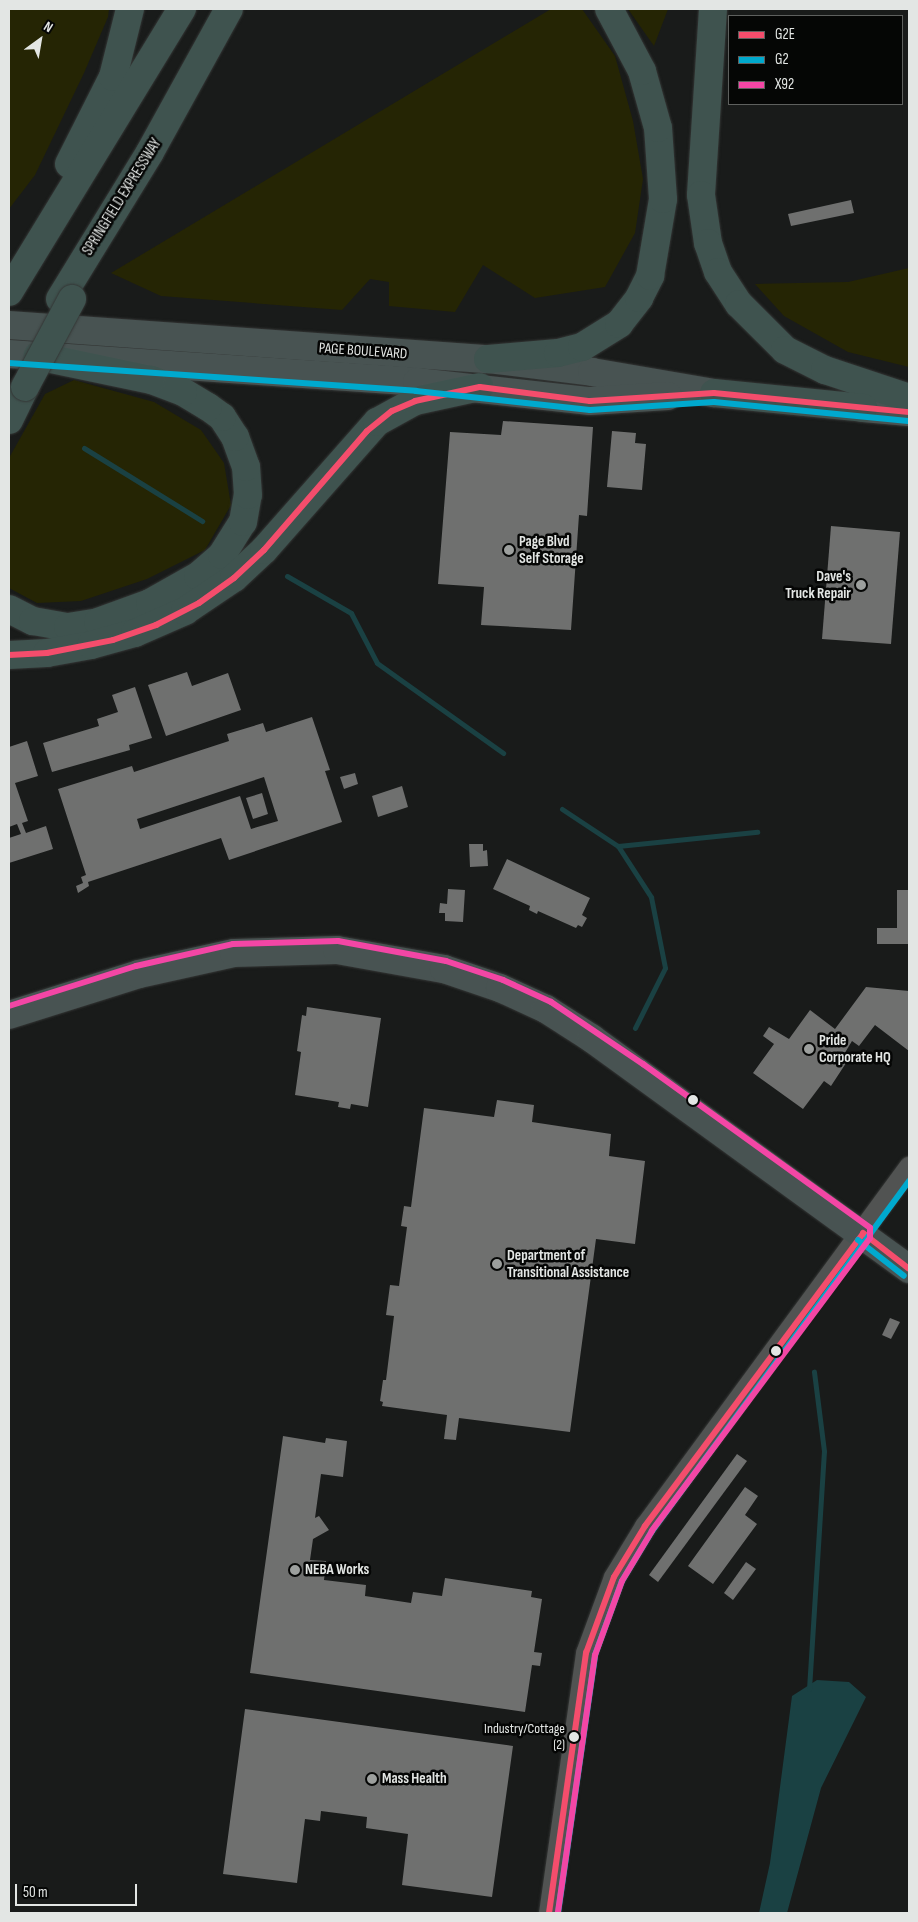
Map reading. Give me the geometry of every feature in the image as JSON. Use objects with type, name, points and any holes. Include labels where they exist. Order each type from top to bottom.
[{"type":"highway","points":[[9,291],[113,77],[130,9]]},
{"type":"highway","points":[[9,291],[182,9]]},
{"type":"highway","name":"SPRINGFIELD EXPRESSWAY","points":[[9,420],[17,385],[229,9]]},
{"type":"highway","points":[[178,102],[242,9]]},
{"type":"highway","points":[[488,359],[558,353],[587,345],[619,324],[639,298],[650,276],[664,199],[658,128],[642,71],[609,9]]},
{"type":"highway","points":[[713,9],[701,196],[708,243],[718,272],[739,304],[785,350],[825,370],[909,398]]},
{"type":"highway","points":[[9,610],[33,621],[68,627],[98,622],[156,600],[198,576],[222,555],[243,522],[248,495],[246,467],[235,437],[222,417],[208,407],[183,392],[151,380],[37,356]]},
{"type":"highway","points":[[9,655],[47,654],[91,646],[135,633],[185,611],[222,586],[264,550],[376,422],[415,401],[480,387]]},
{"type":"highway","name":"PAGE BOULEVARD","points":[[714,393],[863,408]]},
{"type":"main road","name":"PAGE BOULEVARD","points":[[9,325],[488,359],[592,372],[714,393]]},
{"type":"main road","name":"PAGE BOULEVARD","points":[[9,354],[480,387],[590,401],[714,393]]},
{"type":"main road","name":"PAGE BOULEVARD","points":[[863,408],[909,412]]},
{"type":"main road","points":[[9,1015],[139,974],[234,953],[283,949],[337,950],[444,969],[500,988],[546,1009],[638,1071],[863,1233],[909,1269]]},
{"type":"street","points":[[549,1913],[586,1653],[614,1577],[645,1526],[863,1233],[909,1167]]},
{"type":"shaded area","points":[[9,9],[109,9],[108,17],[84,73],[35,175],[9,209]]},
{"type":"shaded area","points":[[551,9],[582,9],[615,56],[633,121],[643,179],[635,233],[605,287],[535,298],[483,265],[455,312],[389,306],[389,282],[370,279],[342,310],[161,296],[111,273]]},
{"type":"shaded area","points":[[628,9],[668,9],[654,46]]},
{"type":"shaded area","points":[[909,268],[909,367],[848,352],[784,316],[755,284],[848,282]]},
{"type":"shaded area","points":[[74,380],[154,402],[201,430],[224,463],[231,505],[205,550],[147,579],[81,601],[37,603],[9,588],[9,458],[45,394]]},
{"type":"water","points":[[817,1680],[849,1682],[866,1697],[821,1788],[787,1913],[759,1913],[770,1863],[792,1696]]},
{"type":"building","points":[[851,200],[854,213],[791,226],[788,214]]},
{"type":"building","name":"Page Blvd Self Storage","points":[[503,421],[593,427],[587,516],[579,515],[571,630],[481,625],[484,587],[438,584],[450,432],[501,435]]},
{"type":"building","points":[[612,431],[636,433],[635,443],[646,444],[642,490],[607,487]]},
{"type":"building","name":"Dave's Truck Repair","points":[[831,526],[900,532],[891,644],[822,639]]},
{"type":"building","points":[[187,672],[192,686],[228,673],[241,710],[166,736],[148,685]]},
{"type":"building","points":[[135,687],[152,738],[129,745],[130,750],[52,772],[43,743],[99,726],[97,719],[118,712],[112,695]]},
{"type":"building","points":[[312,717],[330,770],[325,771],[342,822],[229,860],[221,838],[88,882],[89,886],[78,893],[76,886],[83,883],[81,877],[86,875],[58,789],[132,766],[134,772],[229,741],[227,734],[263,723],[266,732]],"holes":[[[264,777],[278,821],[251,829],[240,796],[140,829],[137,819]]]},
{"type":"building","points":[[27,741],[38,776],[15,783],[28,821],[22,823],[26,833],[46,826],[53,849],[9,863],[9,838],[21,834],[17,824],[9,827],[9,747]]},
{"type":"building","points":[[355,773],[358,784],[344,789],[340,777]]},
{"type":"building","points":[[402,786],[408,807],[378,817],[372,796]]},
{"type":"building","points":[[262,793],[268,814],[253,819],[246,798]]},
{"type":"building","points":[[469,844],[483,844],[483,851],[487,850],[488,866],[470,867]]},
{"type":"building","points":[[507,859],[590,898],[582,915],[587,918],[582,927],[578,925],[576,928],[538,911],[537,914],[529,910],[530,906],[493,889]]},
{"type":"building","points":[[448,889],[465,890],[463,922],[445,921],[445,913],[439,913],[440,903],[447,904]]},
{"type":"building","points":[[897,890],[909,890],[909,944],[877,944],[877,928],[897,928]]},
{"type":"building","name":"Pride Corporate HQ","points":[[866,987],[909,991],[909,1051],[875,1025],[859,1046],[852,1041],[843,1056],[848,1060],[831,1086],[824,1081],[803,1109],[753,1073],[774,1044],[763,1036],[769,1027],[789,1039],[810,1010],[835,1029]]},
{"type":"building","points":[[307,1007],[381,1018],[368,1107],[351,1104],[350,1109],[338,1107],[339,1102],[295,1095],[301,1052],[297,1051],[302,1015],[306,1016]]},
{"type":"building","name":"Department of Transitional Assistance","points":[[497,1100],[534,1105],[532,1122],[611,1134],[609,1156],[645,1161],[635,1244],[596,1239],[570,1432],[459,1418],[456,1440],[444,1439],[447,1415],[382,1406],[383,1402],[380,1401],[383,1380],[386,1380],[394,1316],[386,1315],[390,1285],[399,1286],[407,1227],[401,1226],[404,1206],[411,1207],[424,1108],[494,1117]]},
{"type":"building","points":[[890,1318],[900,1322],[891,1339],[882,1335]]},
{"type":"building","name":"NEBA Works","points":[[283,1436],[325,1443],[326,1438],[347,1441],[343,1477],[321,1474],[315,1518],[319,1516],[329,1530],[313,1539],[310,1560],[326,1561],[324,1580],[366,1585],[365,1596],[411,1603],[413,1592],[442,1596],[445,1578],[532,1591],[531,1597],[542,1599],[534,1652],[542,1653],[540,1666],[532,1665],[525,1712],[250,1673]]},
{"type":"building","points":[[737,1454],[747,1461],[658,1582],[649,1575]]},
{"type":"building","points":[[745,1487],[758,1496],[745,1515],[757,1524],[713,1584],[688,1566]]},
{"type":"building","points":[[746,1562],[756,1569],[733,1600],[724,1593]]},
{"type":"building","name":"Mass Health","points":[[245,1709],[513,1746],[492,1897],[402,1885],[408,1834],[366,1828],[367,1817],[321,1811],[320,1821],[305,1819],[297,1883],[223,1874]]},
{"type":"waterway","points":[[84,448],[202,521]]},
{"type":"waterway","points":[[287,576],[351,613],[377,663],[503,753]]},
{"type":"waterway","points":[[562,809],[618,846],[651,897],[665,968],[635,1028]]},
{"type":"waterway","points":[[618,846],[757,832]]},
{"type":"waterway","points":[[809,1689],[824,1451],[814,1372]]},
{"type":"transit line","name":"G2","points":[[9,363],[416,391],[590,410],[714,402],[908,421]]},
{"type":"transit line","name":"G2E","points":[[9,655],[47,653],[113,640],[156,625],[199,603],[234,578],[264,550],[367,431],[392,411],[415,401],[480,387],[590,401],[714,393],[909,412]]},
{"type":"transit line","name":"X92","points":[[9,1006],[136,966],[233,944],[338,941],[446,961],[503,980],[551,1002],[643,1064],[870,1228],[870,1238],[652,1531],[622,1581],[595,1655],[558,1913]]},
{"type":"transit line","name":"G2","points":[[558,1913],[595,1655],[622,1581],[652,1531],[909,1181]]},
{"type":"transit line","name":"G2E","points":[[549,1913],[586,1653],[614,1577],[645,1526],[863,1233],[909,1269]]},
{"type":"transit line","name":"G2","points":[[858,1240],[904,1276]]},
{"type":"place","name":"Page Blvd Self Storage","points":[[509,550]]},
{"type":"place","name":"Dave's Truck Repair","points":[[861,585]]},
{"type":"place","name":"Pride Corporate HQ","points":[[809,1049]]},
{"type":"place","name":"Department of Transitional Assistance","points":[[497,1264]]},
{"type":"place","name":"NEBA Works","points":[[295,1570]]},
{"type":"place","name":"Industry/Cottage (2)","points":[[574,1737]]},
{"type":"place","name":"Mass Health","points":[[372,1779]]}]
